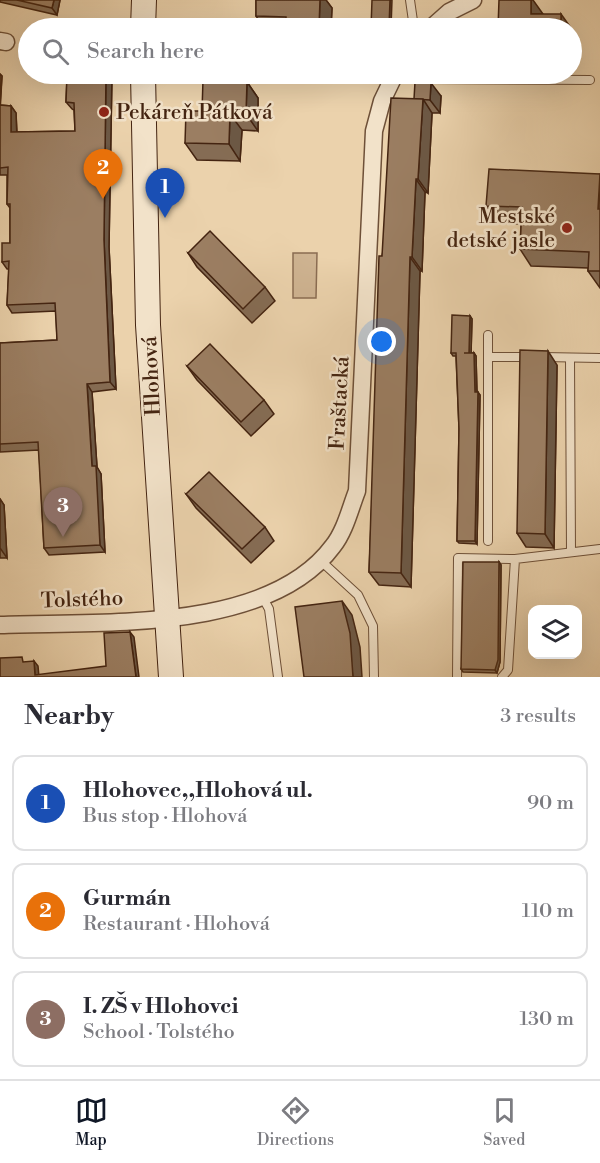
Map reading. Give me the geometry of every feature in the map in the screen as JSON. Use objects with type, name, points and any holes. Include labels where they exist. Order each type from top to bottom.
[{"type":"main road","points":[[143,18],[144,0]]},
{"type":"main road","name":"Hlohová","points":[[143,84],[148,325],[171,677]]},
{"type":"street","points":[[442,18],[473,0]]},
{"type":"street","name":"Fraštacká","points":[[166,618],[205,614],[262,598],[321,561],[342,532],[357,491],[374,131],[382,101],[391,84]]},
{"type":"street","name":"Tolstého","points":[[0,626],[166,618]]},
{"type":"lane","points":[[410,0],[413,18]]},
{"type":"lane","points":[[582,80],[590,80]]},
{"type":"lane","points":[[488,335],[488,541]]},
{"type":"lane","points":[[488,357],[600,358]]},
{"type":"lane","points":[[570,358],[571,552]]},
{"type":"lane","points":[[457,677],[458,558],[514,559],[600,549]]},
{"type":"lane","points":[[502,677],[508,670],[514,559]]},
{"type":"lane","points":[[321,561],[358,595],[373,626],[374,677]]},
{"type":"lane","points":[[262,598],[269,609],[278,677]]},
{"type":"shaded area","points":[[293,253],[317,253],[316,298],[293,298]]},
{"type":"building","points":[[17,0],[54,0],[52,8]]},
{"type":"building","points":[[256,0],[320,0],[319,18],[256,16]]},
{"type":"building","points":[[372,0],[390,0],[389,18],[371,18]]},
{"type":"building","points":[[499,0],[531,0],[531,14],[561,14],[561,18],[498,18]]},
{"type":"building","points":[[67,84],[106,84],[104,240],[110,382],[87,384],[92,466],[96,466],[100,545],[44,548],[38,442],[0,444],[0,343],[57,340],[55,303],[7,305],[9,261],[2,262],[2,243],[10,243],[10,204],[7,204],[8,167],[0,168],[0,105],[11,106],[11,132],[75,131],[74,103],[66,102]]},
{"type":"building","points":[[203,84],[247,84],[246,114],[230,114],[229,144],[185,143],[186,111],[202,111]]},
{"type":"building","points":[[415,84],[431,84],[430,100],[414,99]]},
{"type":"building","points":[[391,98],[423,99],[412,257],[410,257],[401,573],[369,572],[379,256],[382,256]]},
{"type":"building","points":[[489,169],[600,174],[598,209],[600,209],[600,271],[588,271],[589,252],[520,249],[522,207],[486,206]]},
{"type":"building","points":[[210,231],[265,287],[243,309],[188,253]]},
{"type":"building","points":[[452,315],[470,316],[469,353],[474,353],[475,392],[478,392],[475,541],[457,541],[459,429],[456,353],[451,353]]},
{"type":"building","points":[[210,344],[264,400],[241,422],[187,366]]},
{"type":"building","points":[[520,350],[548,351],[545,534],[517,533]]},
{"type":"building","points":[[209,472],[265,527],[242,549],[186,494]]},
{"type":"building","points":[[463,562],[499,562],[498,660],[495,670],[461,669]]},
{"type":"building","points":[[342,601],[350,633],[353,677],[304,677],[295,607]]},
{"type":"building","points":[[130,632],[136,677],[0,677],[0,658],[22,657],[23,662],[34,661],[35,675],[106,666],[104,633]]},
{"type":"place","name":"Pekáreň Pátková","points":[[104,112]]},
{"type":"place","name":"Gurmán","points":[[103,199]]},
{"type":"place","name":"Hlohovec,,Hlohová ul.","points":[[165,218]]},
{"type":"place","name":"Mestské detské jasle","points":[[567,228]]},
{"type":"place","name":"I. ZŠ v Hlohovci","points":[[63,537]]}]
